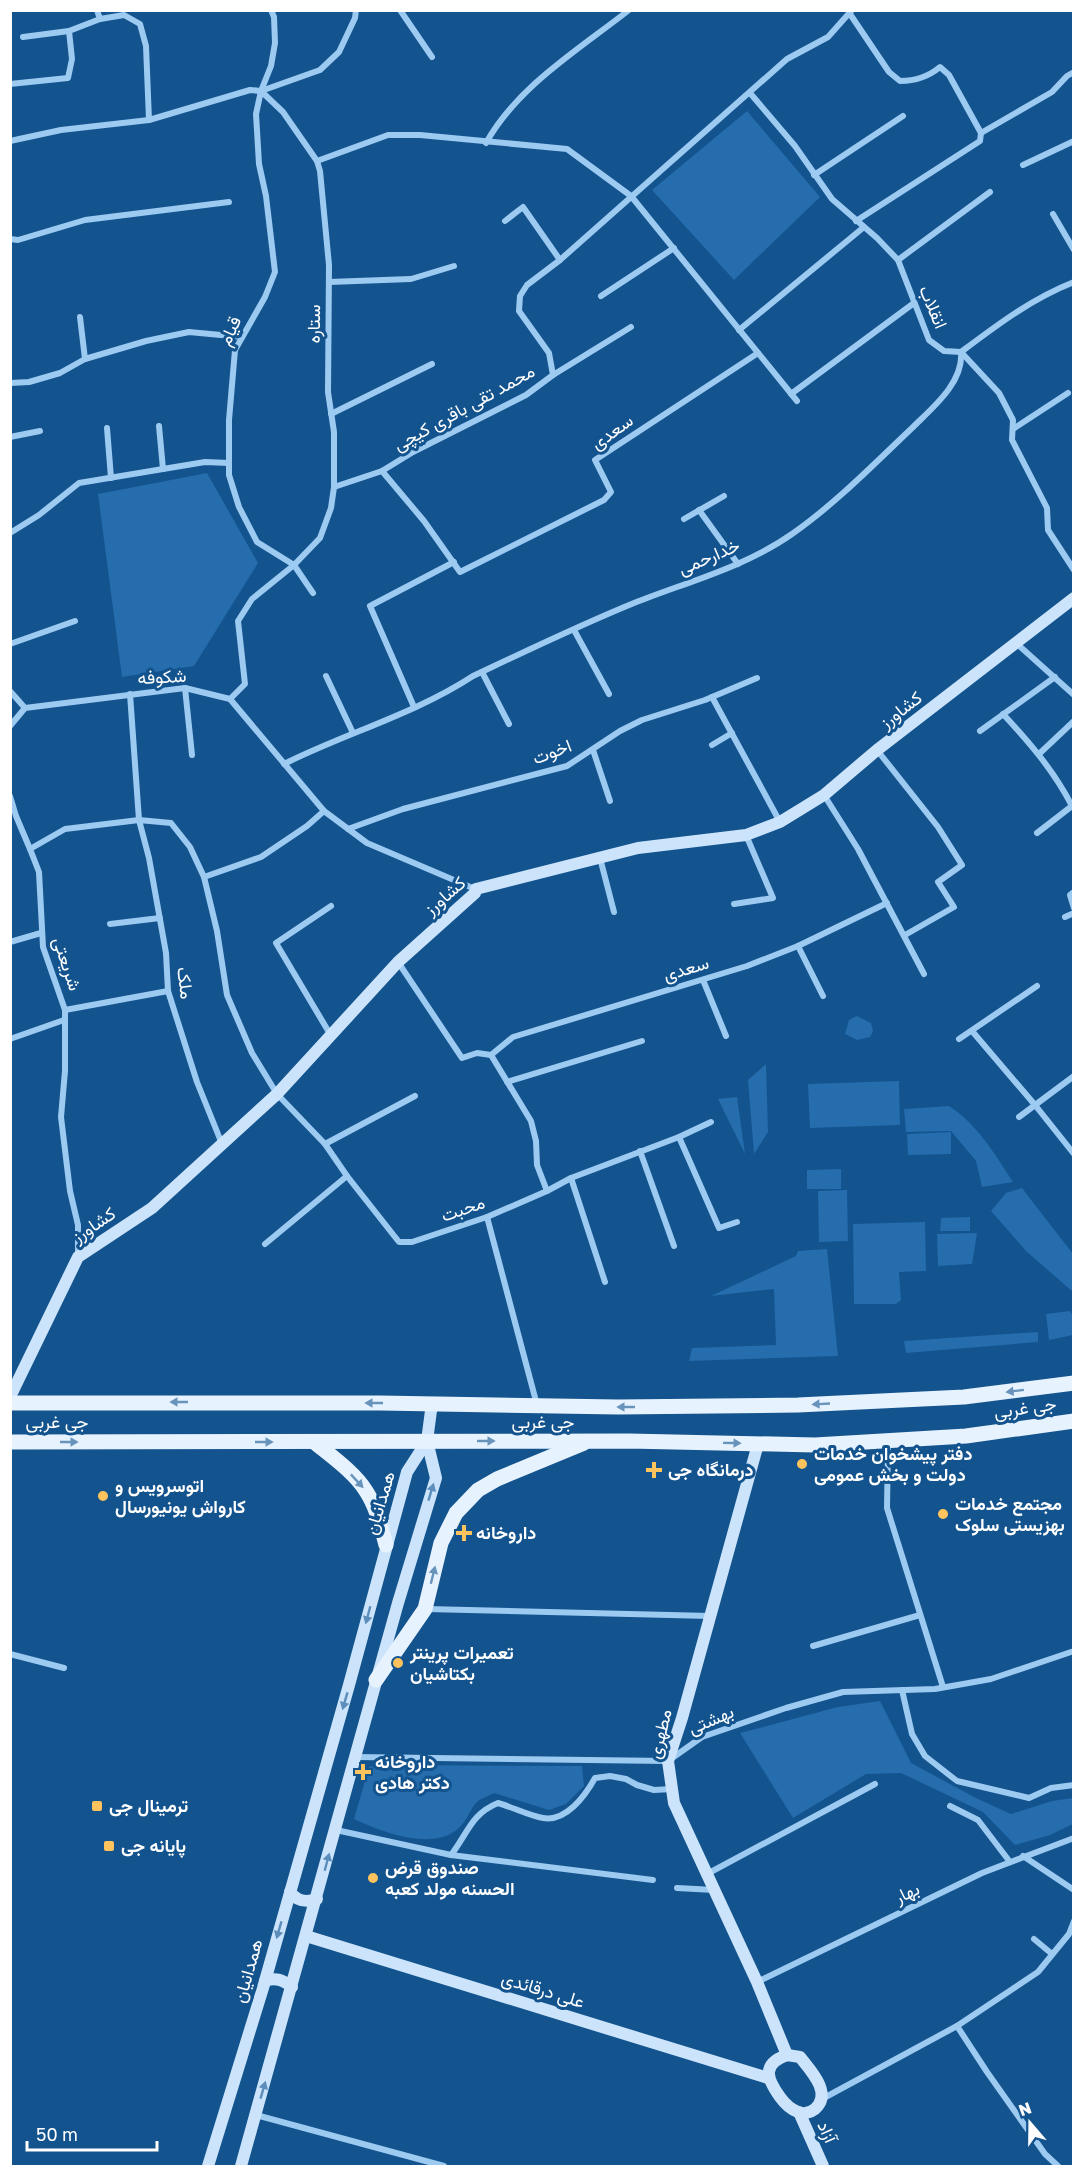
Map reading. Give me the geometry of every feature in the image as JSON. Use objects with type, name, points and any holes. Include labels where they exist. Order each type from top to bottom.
[{"type":"main road","name":"جی غربی","points":[[10,1403],[432,1403],[537,1407],[798,1406],[964,1397],[1074,1383]]},
{"type":"main road","name":"جی غربی","points":[[10,1442],[590,1441],[814,1445],[966,1436],[1074,1421]]},
{"type":"main road","points":[[376,1680],[415,1626],[424,1609],[441,1543],[456,1513],[477,1490],[497,1479],[590,1441]]},
{"type":"main road","points":[[314,1442],[343,1466],[366,1490],[379,1516],[386,1545]]},
{"type":"street","points":[[98,10],[100,19]]},
{"type":"street","name":"قیام","points":[[271,10],[274,17],[275,43],[271,66],[261,91],[256,114],[259,164],[266,196],[275,272],[266,297],[235,350],[229,420],[229,475],[239,507],[257,542],[294,565]]},
{"type":"street","points":[[10,141],[61,130],[149,120],[250,90],[261,91],[320,70],[339,52],[355,18],[356,10]]},
{"type":"street","points":[[400,10],[432,57]]},
{"type":"street","points":[[486,143],[495,127],[534,83],[628,10]]},
{"type":"street","points":[[851,12],[889,72],[900,81],[911,81],[932,74],[940,67],[949,75],[981,133],[980,141],[856,220]]},
{"type":"street","name":"محمد تقی باقری کیچی","points":[[334,487],[382,471],[413,452],[526,395],[553,375],[549,353],[519,311],[520,296],[527,285],[560,260],[787,59],[828,37],[851,12]]},
{"type":"street","points":[[23,36],[69,31],[100,19],[124,15],[140,24],[146,46],[149,120]]},
{"type":"street","points":[[10,84],[68,78],[72,59],[69,31]]},
{"type":"street","points":[[981,133],[1052,92],[1074,72]]},
{"type":"street","name":"ستاره","points":[[261,91],[283,112],[317,161],[326,210],[329,282],[328,392],[334,432],[334,487],[331,508],[321,538],[294,565]]},
{"type":"street","name":"انقلاب","points":[[750,93],[795,146],[832,199],[898,260],[929,340],[944,351],[961,352],[999,393],[1013,420],[1012,440],[1047,508],[1048,530],[1074,570]]},
{"type":"street","points":[[814,175],[903,116]]},
{"type":"street","points":[[317,161],[388,135],[420,135],[567,149],[631,196],[797,401]]},
{"type":"street","points":[[1023,165],[1074,141]]},
{"type":"street","points":[[898,260],[990,192]]},
{"type":"street","points":[[10,239],[18,240],[85,220],[230,202]]},
{"type":"street","points":[[505,220],[523,207],[560,260]]},
{"type":"street","points":[[1053,214],[1074,249]]},
{"type":"street","points":[[739,330],[864,227]]},
{"type":"street","points":[[601,296],[674,248]]},
{"type":"street","points":[[329,282],[411,279],[454,266]]},
{"type":"street","points":[[961,352],[1045,293],[1074,282]]},
{"type":"street","points":[[791,394],[914,303]]},
{"type":"street","points":[[80,317],[86,359]]},
{"type":"street","points":[[553,375],[631,327]]},
{"type":"street","points":[[10,383],[29,382],[60,373],[86,359],[146,341],[189,332],[242,337]]},
{"type":"street","name":"خدارحمی","points":[[284,764],[451,691],[482,672],[633,603],[738,564],[791,534],[873,465],[951,387],[962,363],[961,352]]},
{"type":"street","name":"سعدی","points":[[454,562],[460,572],[604,500],[611,492],[595,460],[758,353]]},
{"type":"street","points":[[331,414],[432,364]]},
{"type":"street","points":[[1013,429],[1068,393]]},
{"type":"street","points":[[159,426],[163,469]]},
{"type":"street","points":[[107,428],[111,478]]},
{"type":"street","points":[[10,436],[40,431]]},
{"type":"street","points":[[10,533],[39,515],[79,483],[205,462],[229,464]]},
{"type":"street","points":[[382,471],[424,521],[454,562],[370,606],[414,707]]},
{"type":"street","points":[[684,519],[724,496]]},
{"type":"street","points":[[699,510],[738,564]]},
{"type":"street","points":[[313,593],[294,565],[252,599],[238,621],[245,684],[230,699],[324,811],[367,843],[476,889]]},
{"type":"street","name":"کشاورز","points":[[10,1397],[78,1257],[152,1208],[277,1094],[398,962],[475,893],[476,889],[638,848],[746,835],[780,822],[824,795],[877,750],[1074,598]]},
{"type":"street","points":[[10,644],[75,621]]},
{"type":"street","points":[[574,630],[609,694]]},
{"type":"street","points":[[1016,643],[1074,694]]},
{"type":"street","points":[[482,672],[509,724]]},
{"type":"street","points":[[326,676],[353,733]]},
{"type":"street","points":[[980,731],[1054,677]]},
{"type":"street","name":"اخوت","points":[[348,829],[403,809],[567,766],[620,730],[757,678]]},
{"type":"street","points":[[185,688],[192,755]]},
{"type":"street","name":"شکوفه","points":[[25,708],[185,688],[230,699]]},
{"type":"street","points":[[10,691],[25,708],[10,726]]},
{"type":"street","points":[[30,849],[65,829],[139,820],[130,694]]},
{"type":"street","points":[[712,697],[780,822]]},
{"type":"street","points":[[1003,714],[1040,754],[1072,806],[1037,833]]},
{"type":"street","points":[[1040,754],[1074,721]]},
{"type":"street","points":[[712,745],[732,733]]},
{"type":"street","points":[[593,750],[610,801]]},
{"type":"street","points":[[877,750],[938,827],[962,865],[938,882],[954,908],[905,935]]},
{"type":"street","points":[[824,795],[858,849],[924,974]]},
{"type":"street","name":"شریعتی","points":[[10,796],[13,817],[39,872],[43,947],[65,1010],[61,1117],[70,1191],[78,1225],[78,1257]]},
{"type":"street","points":[[204,877],[261,857],[307,826],[324,811]]},
{"type":"street","name":"محبت","points":[[139,820],[171,824],[190,847],[204,877],[217,931],[227,995],[252,1053],[277,1094],[326,1144],[347,1176],[399,1242],[412,1242],[487,1217],[571,1178],[679,1137],[711,1122]]},
{"type":"street","name":"ملک","points":[[139,820],[149,858],[166,953],[168,991],[197,1082],[222,1144]]},
{"type":"street","points":[[734,904],[773,898],[746,835]]},
{"type":"street","points":[[600,857],[614,912]]},
{"type":"street","points":[[1074,892],[1070,895],[1074,908]]},
{"type":"street","name":"سعدی","points":[[491,1055],[513,1038],[703,980],[798,946],[887,903]]},
{"type":"street","points":[[330,1034],[276,943],[331,906]]},
{"type":"street","points":[[1065,917],[1074,913]]},
{"type":"street","points":[[110,924],[160,918]]},
{"type":"street","points":[[10,942],[41,933]]},
{"type":"street","points":[[798,946],[823,996]]},
{"type":"street","points":[[398,962],[462,1058],[477,1053],[491,1055],[531,1121],[536,1141],[537,1165],[547,1191]]},
{"type":"street","points":[[703,980],[726,1036]]},
{"type":"street","points":[[958,1039],[1037,986]]},
{"type":"street","points":[[65,1010],[168,991]]},
{"type":"street","points":[[10,1039],[64,1020]]},
{"type":"street","points":[[972,1031],[1074,1155]]},
{"type":"street","points":[[507,1082],[642,1041]]},
{"type":"street","points":[[1019,1117],[1074,1076]]},
{"type":"street","points":[[326,1144],[416,1096]]},
{"type":"street","points":[[679,1137],[719,1228],[737,1222]]},
{"type":"street","points":[[640,1151],[674,1246]]},
{"type":"street","points":[[265,1244],[347,1176]]},
{"type":"street","points":[[571,1178],[605,1282]]},
{"type":"street","points":[[487,1217],[537,1407]]},
{"type":"street","points":[[242,2166],[376,1680],[436,1478],[427,1441],[432,1403]]},
{"type":"street","points":[[888,1440],[887,1508],[944,1687]]},
{"type":"street","name":"همدانیان","points":[[208,2166],[290,1892],[407,1472],[427,1441]]},
{"type":"street","name":"مطهری","points":[[758,1444],[668,1761],[674,1803],[757,1982],[787,2055]]},
{"type":"street","points":[[424,1609],[711,1616]]},
{"type":"street","points":[[813,1646],[920,1615]]},
{"type":"street","name":"بهشتی","points":[[668,1761],[702,1737],[786,1708],[843,1692],[944,1687],[991,1679],[1074,1651]]},
{"type":"street","points":[[10,1654],[64,1668]]},
{"type":"street","points":[[902,1690],[912,1734],[925,1756],[957,1780],[1029,1797],[1051,1788],[1074,1785]]},
{"type":"street","points":[[355,1757],[668,1761]]},
{"type":"street","points":[[451,1855],[484,1808],[498,1803],[543,1819],[562,1817],[587,1792],[596,1778],[610,1776],[626,1779],[654,1790],[672,1789]]},
{"type":"street","points":[[707,1874],[875,1784]]},
{"type":"street","points":[[950,1806],[978,1821],[1010,1862]]},
{"type":"street","points":[[336,1830],[451,1855],[653,1880]]},
{"type":"street","name":"بهار","points":[[757,1982],[982,1873],[1074,1838]]},
{"type":"street","points":[[1023,1856],[1074,1890]]},
{"type":"street","points":[[677,1888],[714,1890]]},
{"type":"street","points":[[290,1892],[295,1899],[306,1902],[316,1899]]},
{"type":"street","points":[[821,2099],[957,2026],[1038,1972],[1069,1934],[1074,1921]]},
{"type":"street","name":"علی درقائدی","points":[[306,1936],[768,2078]]},
{"type":"street","points":[[1034,1939],[1052,1954]]},
{"type":"street","points":[[264,1981],[272,1978],[292,1987]]},
{"type":"street","points":[[957,2026],[1045,2154],[1058,2166]]},
{"type":"street","points":[[787,2055],[800,2057],[811,2070],[821,2088],[821,2099],[816,2108],[808,2113],[788,2107],[768,2078],[769,2070],[776,2059],[787,2055]]},
{"type":"street","name":"آزاد","points":[[799,2112],[823,2166]]},
{"type":"street","points":[[256,2115],[444,2166]]},
{"type":"shaded area","points":[[747,111],[820,197],[734,280],[652,190]]},
{"type":"shaded area","points":[[207,473],[258,563],[194,666],[122,677],[98,494]]},
{"type":"shaded area","points":[[857,1016],[871,1023],[873,1031],[870,1037],[857,1040],[845,1034],[849,1020]]},
{"type":"shaded area","points":[[766,1064],[768,1132],[754,1154],[748,1080]]},
{"type":"shaded area","points":[[899,1081],[900,1125],[810,1128],[808,1084]]},
{"type":"shaded area","points":[[737,1097],[745,1154],[718,1099]]},
{"type":"shaded area","points":[[949,1106],[977,1131],[1013,1182],[982,1187],[976,1161],[951,1131],[906,1132],[904,1109]]},
{"type":"shaded area","points":[[951,1132],[951,1154],[908,1155],[907,1134]]},
{"type":"shaded area","points":[[841,1169],[841,1189],[807,1189],[807,1170]]},
{"type":"shaded area","points":[[1022,1188],[1073,1254],[1073,1292],[1026,1251],[991,1211],[1006,1193]]},
{"type":"shaded area","points":[[847,1190],[848,1241],[819,1242],[818,1191]]},
{"type":"shaded area","points":[[970,1217],[970,1231],[940,1231],[941,1218]]},
{"type":"shaded area","points":[[925,1222],[926,1271],[899,1272],[901,1300],[896,1304],[854,1304],[853,1224]]},
{"type":"shaded area","points":[[977,1233],[972,1264],[938,1266],[937,1234]]},
{"type":"shaded area","points":[[827,1249],[838,1356],[689,1361],[692,1348],[776,1345],[774,1289],[711,1296],[796,1256],[798,1251]]},
{"type":"shaded area","points":[[1070,1311],[1073,1316],[1073,1335],[1049,1340],[1046,1314]]},
{"type":"shaded area","points":[[1038,1332],[1038,1342],[906,1353],[904,1341]]},
{"type":"shaded area","points":[[880,1701],[911,1763],[1011,1814],[1052,1801],[1073,1798],[1073,1824],[1050,1835],[1015,1845],[983,1812],[901,1773],[866,1774],[793,1818],[740,1733],[838,1707]]},
{"type":"shaded area","points":[[384,1765],[582,1766],[584,1786],[566,1804],[549,1810],[494,1793],[478,1801],[459,1828],[448,1835],[435,1839],[421,1839],[392,1834],[354,1819],[369,1767]]},
{"type":"place","name":"دفتر پیشخوان خدمات دولت و بخش عمومی","points":[[802,1464]]},
{"type":"place","name":"درمانگاه جی","points":[[654,1470]]},
{"type":"place","name":"اتوسرویس و کارواش یونیورسال","points":[[103,1496]]},
{"type":"place","name":"مجتمع خدمات بهزیستی سلوک","points":[[943,1514]]},
{"type":"place","name":"داروخانه","points":[[464,1533]]},
{"type":"place","name":"تعمیرات پرینتر بکتاشیان","points":[[398,1663]]},
{"type":"place","name":"داروخانه دکتر هادی","points":[[363,1772]]},
{"type":"place","name":"ترمینال جی","points":[[97,1806]]},
{"type":"place","name":"پایانه جی","points":[[109,1846]]},
{"type":"place","name":"صندوق قرض الحسنه مولد کعبه","points":[[373,1878]]}]
